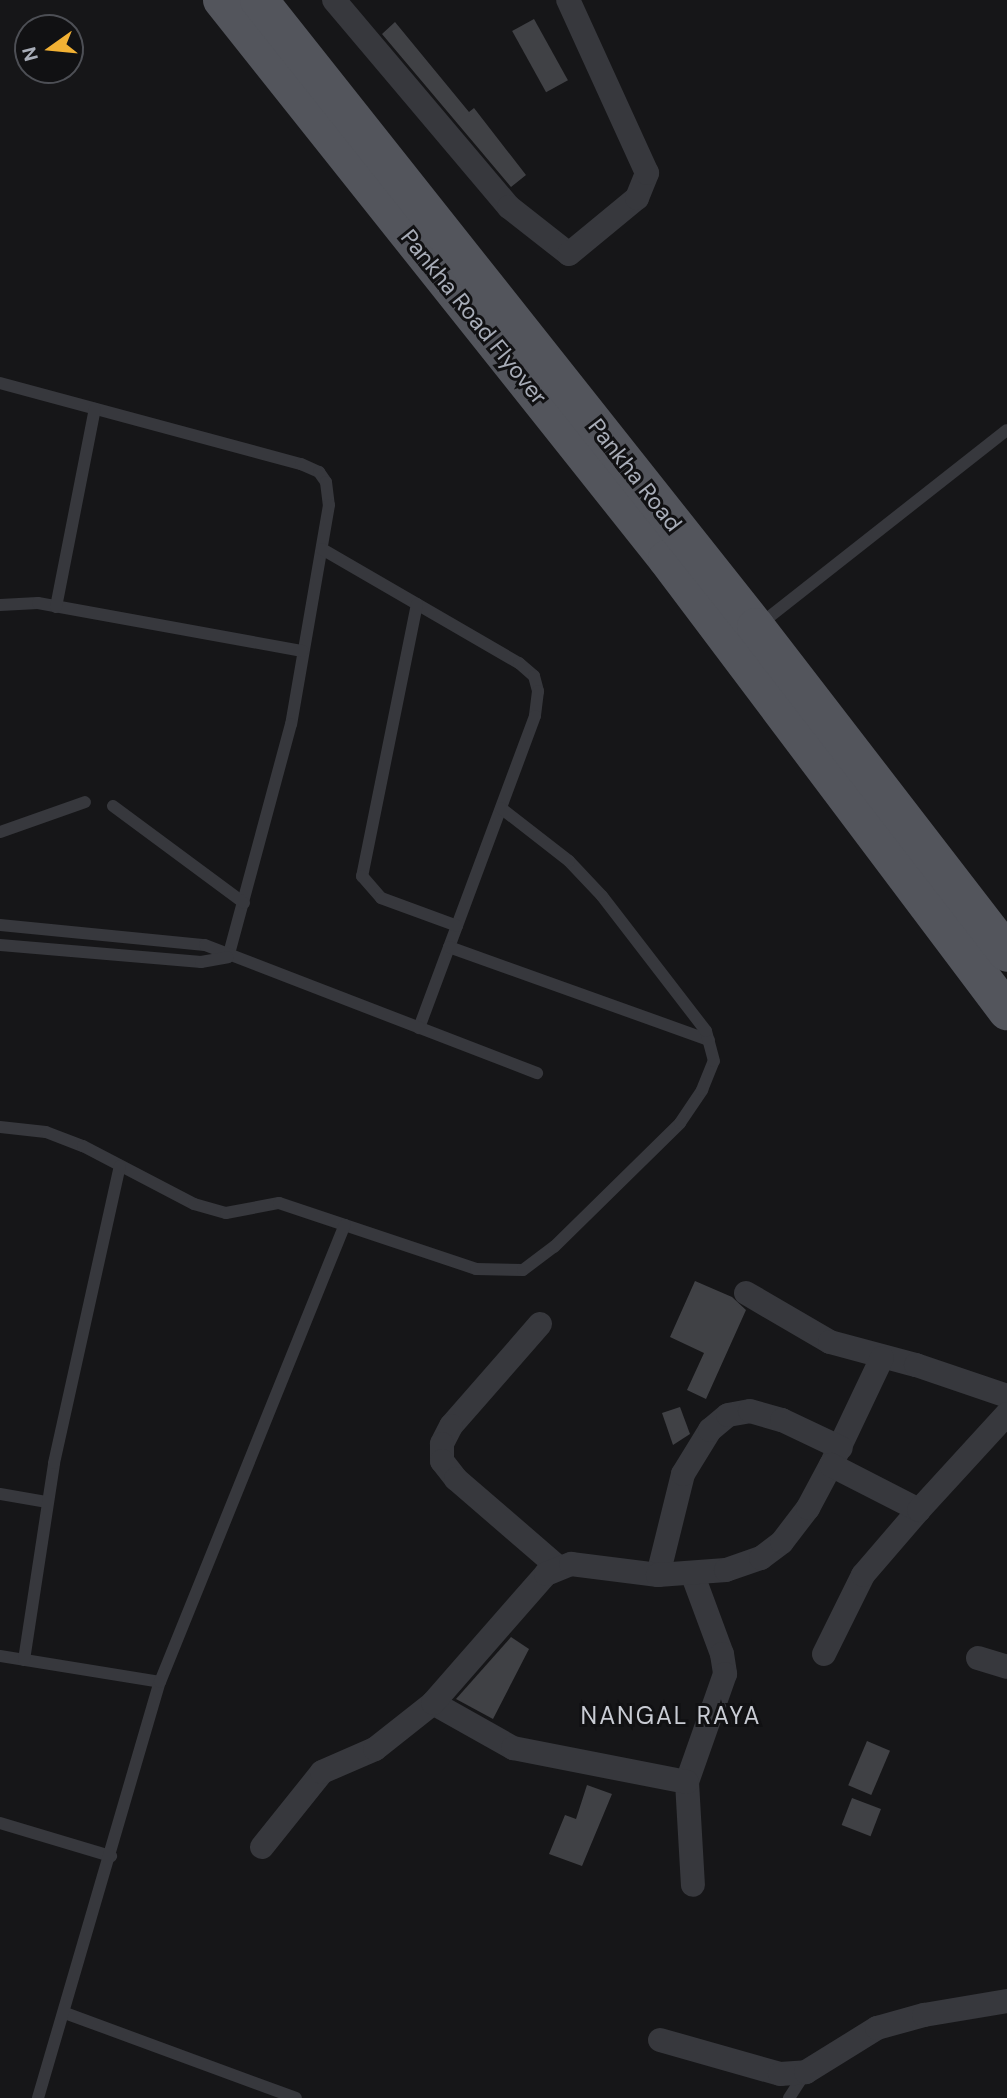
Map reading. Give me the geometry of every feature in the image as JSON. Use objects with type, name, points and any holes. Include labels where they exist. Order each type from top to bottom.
[{"type":"main road","points":[[193,0],[652,582],[739,631]]},
{"type":"main road","name":"Pankha Road Flyover","points":[[222,0],[667,559],[739,631]]},
{"type":"main road","name":"Pankha Road","points":[[259,0],[739,631],[1007,1011]]},
{"type":"main road","name":"Pankha Road","points":[[739,631],[1007,953]]},
{"type":"street","points":[[334,0],[509,207],[569,254],[637,198],[647,173],[568,0]]},
{"type":"street","points":[[746,1293],[811,1334],[882,1358],[916,1365],[1007,1396]]},
{"type":"street","points":[[540,1324],[451,1426],[442,1444],[442,1461],[456,1479],[558,1567]]},
{"type":"street","points":[[262,1847],[322,1772],[375,1749],[433,1703],[546,1574],[558,1567],[603,1566],[658,1576],[726,1570],[761,1558],[782,1542],[808,1508],[836,1456],[882,1358]]},
{"type":"street","points":[[658,1576],[683,1474],[710,1430],[728,1415],[750,1411],[782,1420],[919,1510]]},
{"type":"street","points":[[824,1654],[863,1575],[1007,1414]]},
{"type":"street","points":[[692,1573],[722,1654],[725,1674],[687,1782],[693,1885]]},
{"type":"street","points":[[978,1658],[1007,1667]]},
{"type":"street","points":[[433,1703],[513,1748],[687,1782]]},
{"type":"street","points":[[660,2040],[780,2074],[806,2072],[877,2028],[924,2015],[1007,2001]]},
{"type":"lane","points":[[0,383],[319,472],[326,482],[329,505],[322,549],[273,802],[228,957]]},
{"type":"lane","points":[[56,607],[95,409]]},
{"type":"lane","points":[[739,631],[1007,430]]},
{"type":"lane","points":[[322,549],[534,676],[536,716],[419,1028]]},
{"type":"lane","points":[[0,605],[12,601],[56,607],[303,651]]},
{"type":"lane","points":[[417,604],[362,876],[381,898],[457,926]]},
{"type":"lane","points":[[0,832],[68,804],[85,802]]},
{"type":"lane","points":[[113,806],[244,903]]},
{"type":"lane","points":[[0,1127],[46,1132],[194,1204],[226,1213],[279,1203],[476,1269],[523,1270],[554,1247],[680,1122],[702,1090],[713,1061],[706,1031],[602,896],[569,861],[501,807]]},
{"type":"lane","points":[[0,925],[205,945],[228,957],[537,1073]]},
{"type":"lane","points":[[0,945],[201,962],[228,957]]},
{"type":"lane","points":[[449,947],[709,1040]]},
{"type":"lane","points":[[24,1660],[47,1502],[76,1350],[120,1166]]},
{"type":"lane","points":[[38,2098],[160,1682],[345,1225]]},
{"type":"lane","points":[[0,1494],[47,1502]]},
{"type":"lane","points":[[0,1656],[160,1682]]},
{"type":"lane","points":[[0,1824],[111,1856]]},
{"type":"lane","points":[[65,2013],[279,2095],[296,2098]]},
{"type":"lane","points":[[789,2098],[806,2072]]},
{"type":"building","points":[[534,19],[568,80],[546,92],[512,31]]},
{"type":"building","points":[[395,22],[469,112],[474,108],[526,175],[511,187],[382,34]]},
{"type":"building","points":[[695,1281],[732,1297],[746,1310],[706,1399],[687,1390],[704,1353],[670,1337]]},
{"type":"building","points":[[680,1407],[690,1434],[673,1445],[662,1413]]},
{"type":"building","points":[[511,1637],[529,1649],[493,1719],[456,1699]]},
{"type":"building","points":[[867,1741],[890,1751],[871,1795],[848,1785]]},
{"type":"building","points":[[587,1785],[612,1794],[582,1866],[549,1854],[565,1815],[576,1819]]},
{"type":"building","points":[[852,1798],[881,1809],[871,1836],[842,1825]]},
{"type":"district","name":"NANGAL RAYA","points":[[671,1716]]}]
